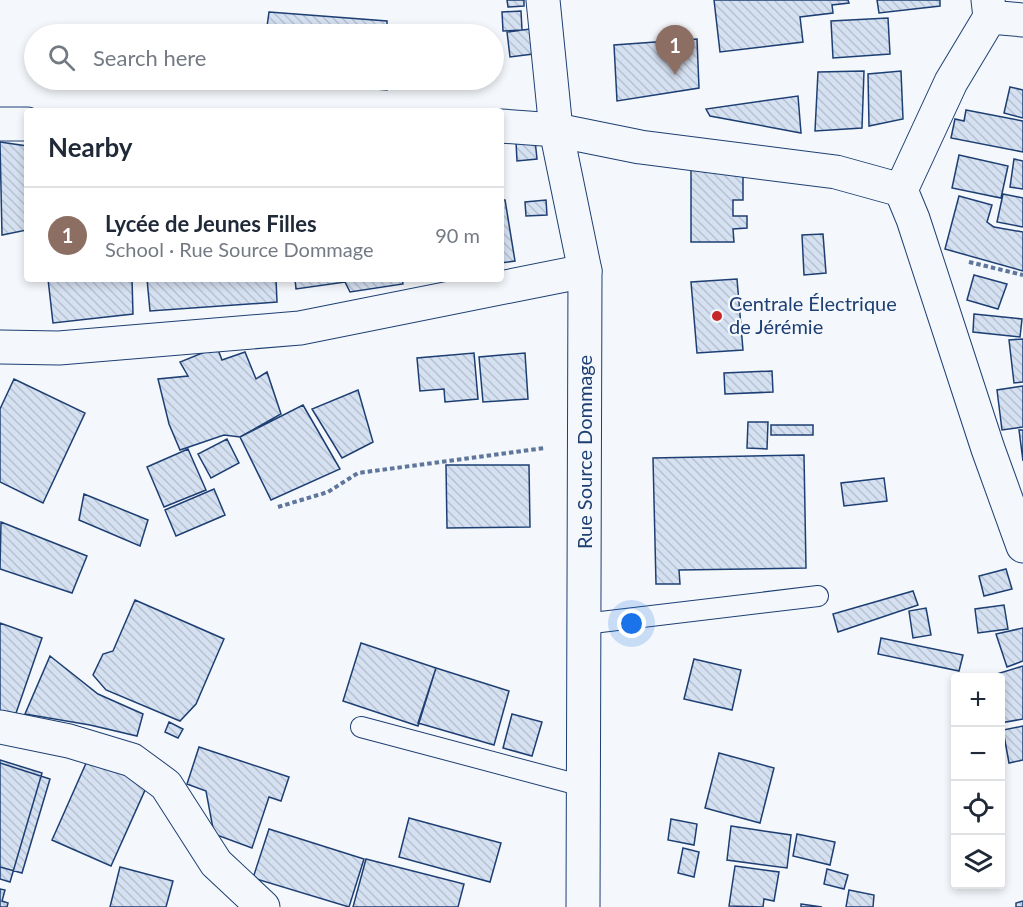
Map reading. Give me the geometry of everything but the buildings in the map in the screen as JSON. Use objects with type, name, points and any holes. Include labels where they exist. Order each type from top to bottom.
[{"type":"street","name":"Rue Source Dommage","points":[[543,0],[556,130],[585,271],[583,907]]},
{"type":"street","points":[[1023,20],[989,9],[951,82],[901,190],[1023,546]]},
{"type":"street","points":[[0,124],[24,124]]},
{"type":"street","points":[[504,126],[556,130],[640,147],[836,172],[901,190]]},
{"type":"street","points":[[0,347],[59,348],[300,328],[585,271]]},
{"type":"street","points":[[0,727],[69,741],[132,760],[166,785],[216,863],[263,907]]},
{"type":"lane","points":[[584,624],[818,596]]},
{"type":"lane","points":[[361,726],[583,786]]},
{"type":"path","points":[[924,253],[1023,275]]},
{"type":"path","points":[[278,507],[328,492],[358,473],[585,443]]},
{"type":"place","name":"Lycée de Jeunes Filles","points":[[675,75]]},
{"type":"place","name":"Centrale Électrique de Jérémie","points":[[717,316]]}]
